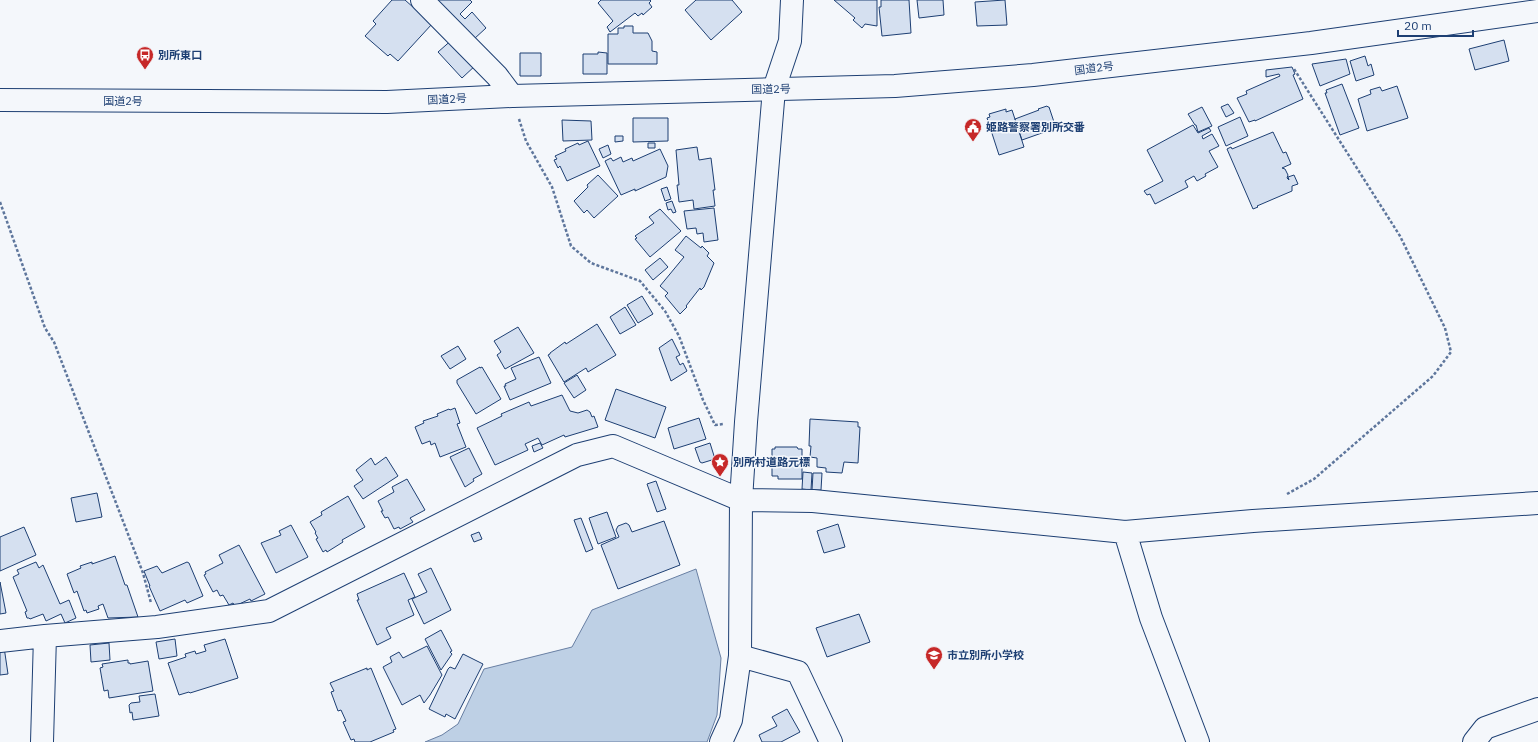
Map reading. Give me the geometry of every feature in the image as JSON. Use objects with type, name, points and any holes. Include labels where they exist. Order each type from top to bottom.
[{"type":"main road","points":[[422,0],[497,76],[512,96]]},
{"type":"main road","points":[[721,742],[731,720],[740,656],[741,500],[746,422],[774,89],[790,41],[792,0]]},
{"type":"main road","name":"国道2号","points":[[0,100],[387,102],[512,96],[895,86],[975,81],[1280,47],[1538,10]]},
{"type":"main road","points":[[0,641],[157,627],[269,612],[577,455],[613,446],[741,500],[814,501],[1125,532],[1253,521],[1538,503]]},
{"type":"main road","points":[[1125,532],[1151,618],[1198,742]]},
{"type":"main road","points":[[42,742],[44,636]]},
{"type":"main road","points":[[740,656],[798,672],[831,742]]},
{"type":"main road","points":[[1474,742],[1485,728],[1538,709]]},
{"type":"path","points":[[1280,47],[1400,236],[1445,328],[1451,352],[1433,376],[1314,479],[1283,496]]},
{"type":"path","points":[[512,96],[526,141],[552,187],[571,246],[591,264],[640,281],[665,312],[679,336],[703,400],[715,425],[746,422]]},
{"type":"path","points":[[0,202],[45,328],[54,342],[143,573],[157,627]]},
{"type":"water","points":[[696,569],[721,658],[717,715],[707,742],[425,742],[442,735],[458,724],[484,669],[572,647],[592,610]]},
{"type":"building","points":[[392,0],[405,0],[432,24],[398,61],[390,54],[388,56],[365,36],[376,24],[373,21]]},
{"type":"building","points":[[431,0],[470,0],[472,2],[460,14],[465,19],[472,12],[486,28],[474,39]]},
{"type":"building","points":[[601,0],[650,0],[651,1],[649,3],[652,7],[643,15],[642,13],[638,16],[635,13],[610,32],[607,27],[613,21],[598,3]]},
{"type":"building","points":[[696,0],[732,0],[742,12],[711,40],[685,10]]},
{"type":"building","points":[[834,0],[877,0],[877,26],[865,24],[862,28],[853,20],[855,18]]},
{"type":"building","points":[[881,0],[909,0],[911,33],[882,36],[879,7],[881,7]]},
{"type":"building","points":[[917,0],[943,0],[944,15],[919,18]]},
{"type":"building","points":[[1005,0],[1007,25],[977,26],[975,2]]},
{"type":"building","points":[[624,26],[633,26],[633,33],[648,33],[652,41],[652,51],[657,52],[657,64],[608,64],[608,34],[618,34],[618,28],[624,28]]},
{"type":"building","points":[[454,38],[477,64],[462,78],[438,52]]},
{"type":"building","points":[[1504,40],[1509,61],[1475,70],[1469,49]]},
{"type":"building","points":[[598,52],[607,53],[607,74],[583,74],[583,54],[598,54]]},
{"type":"building","points":[[520,53],[541,53],[541,76],[520,76]]},
{"type":"building","points":[[1365,56],[1368,66],[1371,64],[1374,75],[1356,81],[1350,61]]},
{"type":"building","points":[[1346,59],[1350,74],[1320,86],[1312,64]]},
{"type":"building","points":[[1292,67],[1295,74],[1293,75],[1303,99],[1255,121],[1249,122],[1237,98],[1247,94],[1246,91],[1280,76],[1279,74],[1266,77],[1266,70]]},
{"type":"building","points":[[1342,84],[1359,128],[1340,135],[1325,93],[1327,93],[1326,90]]},
{"type":"building","points":[[1397,86],[1408,118],[1367,131],[1358,99],[1371,94],[1370,90],[1380,87],[1382,91]]},
{"type":"building","points":[[1228,104],[1234,113],[1226,117],[1221,107]]},
{"type":"building","points":[[1047,106],[1049,107],[1056,128],[1022,140],[1015,119]]},
{"type":"building","points":[[1202,107],[1212,126],[1198,132],[1196,125],[1188,114]]},
{"type":"building","points":[[1006,109],[1006,112],[1012,110],[1024,147],[999,155],[987,118],[990,117],[989,114]]},
{"type":"building","points":[[1240,117],[1248,136],[1226,146],[1218,127]]},
{"type":"building","points":[[633,118],[668,118],[668,141],[633,142]]},
{"type":"building","points":[[562,120],[591,121],[592,140],[563,141]]},
{"type":"building","points":[[1193,125],[1198,133],[1209,128],[1211,131],[1202,136],[1203,139],[1212,134],[1219,146],[1209,151],[1218,167],[1205,174],[1206,176],[1197,181],[1194,176],[1185,181],[1188,187],[1155,204],[1150,194],[1147,195],[1144,191],[1163,181],[1147,150]]},
{"type":"building","points":[[1273,132],[1283,153],[1286,152],[1291,164],[1282,168],[1285,169],[1289,180],[1288,177],[1294,175],[1298,184],[1292,186],[1292,191],[1253,209],[1227,149],[1231,147],[1232,149]]},
{"type":"building","points":[[615,136],[623,136],[623,141],[615,142]]},
{"type":"building","points":[[588,141],[600,166],[567,181],[560,166],[558,168],[554,160],[557,159],[555,156],[578,143],[579,145]]},
{"type":"building","points":[[648,143],[655,143],[655,148],[648,148]]},
{"type":"building","points":[[608,145],[611,154],[603,158],[599,149]]},
{"type":"building","points":[[697,147],[699,160],[711,158],[715,190],[713,190],[715,206],[694,209],[693,200],[679,202],[676,150]]},
{"type":"building","points":[[660,149],[668,166],[666,177],[635,191],[635,189],[621,195],[605,161],[611,158],[613,161],[621,157],[623,162],[632,158],[633,161]]},
{"type":"building","points":[[598,175],[618,196],[594,218],[587,210],[584,213],[574,201],[588,187],[587,185]]},
{"type":"building","points":[[667,187],[671,199],[665,201],[661,189]]},
{"type":"building","points":[[672,201],[676,212],[673,213],[671,209],[668,210],[666,203]]},
{"type":"building","points":[[714,208],[718,240],[704,242],[703,233],[697,234],[696,228],[687,229],[684,211]]},
{"type":"building","points":[[660,209],[681,231],[650,257],[635,239],[637,238],[635,236],[654,223],[649,217]]},
{"type":"building","points":[[686,236],[701,248],[702,246],[709,253],[707,256],[714,263],[704,287],[701,290],[700,288],[686,306],[687,307],[680,314],[665,296],[668,293],[660,286],[684,257],[675,250]]},
{"type":"building","points":[[660,258],[668,267],[653,280],[645,270]]},
{"type":"building","points":[[642,296],[653,314],[638,323],[627,305]]},
{"type":"building","points":[[625,307],[636,325],[620,334],[610,317]]},
{"type":"building","points":[[597,324],[616,355],[588,372],[586,368],[564,382],[548,355],[565,342],[566,344]]},
{"type":"building","points":[[518,327],[534,353],[505,369],[497,355],[501,352],[494,341]]},
{"type":"building","points":[[672,339],[680,355],[676,357],[680,365],[683,363],[687,371],[671,381],[659,348]]},
{"type":"building","points":[[458,346],[466,359],[450,369],[441,356]]},
{"type":"building","points":[[539,357],[551,383],[510,400],[504,386],[506,386],[505,384],[516,379],[511,368]]},
{"type":"building","points":[[482,367],[501,399],[476,414],[457,383],[457,380]]},
{"type":"building","points":[[577,375],[586,390],[574,398],[564,383]]},
{"type":"building","points":[[616,389],[666,407],[655,438],[605,420]]},
{"type":"building","points":[[562,395],[570,411],[578,413],[587,410],[590,412],[592,417],[594,416],[598,427],[565,437],[564,435],[542,445],[538,438],[525,444],[528,450],[495,465],[477,428],[502,416],[501,414],[529,402],[531,406]]},
{"type":"building","points":[[455,408],[460,423],[457,424],[466,447],[440,457],[435,443],[431,445],[430,441],[422,444],[415,427],[424,423],[423,421],[438,416],[437,414]]},
{"type":"building","points":[[699,418],[706,439],[674,449],[668,428]]},
{"type":"building","points":[[810,419],[858,422],[858,427],[860,427],[858,463],[844,462],[842,473],[826,472],[826,468],[817,467],[817,458],[810,457]]},
{"type":"building","points":[[540,443],[543,448],[534,452],[532,446]]},
{"type":"building","points":[[710,443],[715,459],[702,463],[700,462],[695,448]]},
{"type":"building","points":[[775,447],[797,447],[798,449],[802,449],[802,479],[778,479],[778,476],[772,476],[772,449],[775,449]]},
{"type":"building","points":[[469,448],[482,474],[473,479],[474,481],[465,487],[450,457]]},
{"type":"building","points":[[386,457],[398,476],[363,499],[354,486],[363,480],[356,470],[371,458],[375,465]]},
{"type":"building","points":[[803,472],[812,473],[811,490],[802,489]]},
{"type":"building","points":[[813,473],[822,473],[821,490],[812,490]]},
{"type":"building","points":[[407,479],[425,510],[410,518],[413,522],[400,529],[399,527],[394,529],[388,517],[385,518],[381,511],[383,511],[378,501],[394,492],[392,487]]},
{"type":"building","points":[[656,481],[666,509],[657,512],[647,484]]},
{"type":"building","points":[[97,493],[102,517],[76,522],[71,498]]},
{"type":"building","points":[[348,496],[365,527],[342,540],[343,542],[327,552],[326,550],[323,552],[316,539],[318,538],[315,533],[316,532],[310,522],[322,515],[321,512]]},
{"type":"building","points":[[607,512],[616,537],[598,544],[589,518]]},
{"type":"building","points":[[581,518],[593,549],[586,552],[574,520]]},
{"type":"building","points":[[664,521],[680,565],[618,589],[601,545],[619,537],[616,530],[618,526],[626,523],[629,525],[632,532]]},
{"type":"building","points":[[838,524],[845,547],[824,553],[817,531]]},
{"type":"building","points":[[291,525],[308,557],[276,573],[261,543],[281,535],[279,531]]},
{"type":"building","points":[[24,527],[36,555],[0,571],[0,537]]},
{"type":"building","points":[[479,532],[482,539],[474,542],[471,535]]},
{"type":"building","points":[[239,545],[265,594],[251,601],[250,599],[235,606],[233,603],[229,605],[223,595],[220,596],[217,590],[213,592],[204,575],[206,574],[205,572],[223,563],[219,555]]},
{"type":"building","points":[[115,556],[138,617],[108,618],[103,604],[98,606],[99,609],[87,613],[86,610],[84,611],[77,591],[74,593],[67,574],[81,568],[80,566],[92,562],[92,564]]},
{"type":"building","points":[[36,562],[39,568],[43,565],[60,604],[69,600],[76,618],[65,623],[61,614],[46,621],[43,614],[30,619],[27,618],[25,612],[27,611],[13,577],[19,574],[17,570]]},
{"type":"building","points":[[187,562],[189,563],[203,596],[187,603],[185,600],[160,611],[144,571],[157,566],[162,573]]},
{"type":"building","points":[[431,568],[451,610],[424,624],[412,599],[427,592],[418,574]]},
{"type":"building","points":[[404,573],[415,597],[408,600],[414,615],[386,628],[391,638],[377,645],[357,600],[359,600],[357,594]]},
{"type":"building","points":[[0,582],[6,613],[0,614]]},
{"type":"building","points":[[859,614],[870,642],[827,657],[816,628]]},
{"type":"building","points":[[441,630],[452,651],[450,652],[452,654],[441,670],[425,639]]},
{"type":"building","points":[[175,639],[177,656],[159,659],[156,642]]},
{"type":"building","points":[[225,639],[238,678],[179,695],[168,663],[186,657],[185,654],[195,651],[196,654],[206,651],[204,645]]},
{"type":"building","points":[[109,643],[110,660],[91,662],[90,645]]},
{"type":"building","points":[[427,646],[442,675],[424,703],[420,695],[402,705],[383,667],[392,662],[390,657],[399,652],[403,658]]},
{"type":"building","points":[[4,647],[8,674],[0,675],[0,648]]},
{"type":"building","points":[[463,654],[483,664],[455,719],[446,714],[445,717],[429,709],[448,669],[450,667],[455,669]]},
{"type":"building","points":[[128,660],[128,663],[130,664],[148,661],[153,691],[109,698],[108,690],[104,691],[100,668],[103,667],[102,664]]},
{"type":"building","points":[[367,668],[367,670],[371,668],[396,729],[393,730],[394,732],[370,742],[355,742],[354,739],[351,740],[343,722],[346,721],[341,710],[338,711],[331,692],[334,691],[330,683]]},
{"type":"building","points":[[155,694],[159,716],[133,720],[129,705],[131,703],[140,702],[139,696]]},
{"type":"building","points":[[787,709],[800,732],[781,742],[762,742],[759,735],[777,726],[772,717]]},
{"type":"place","name":"別所東口","points":[[145,70]]},
{"type":"place","name":"姫路警察署別所交番","points":[[973,142]]},
{"type":"place","name":"別所村道路元標","points":[[720,477]]},
{"type":"place","name":"市立別所小学校","points":[[934,670]]}]
